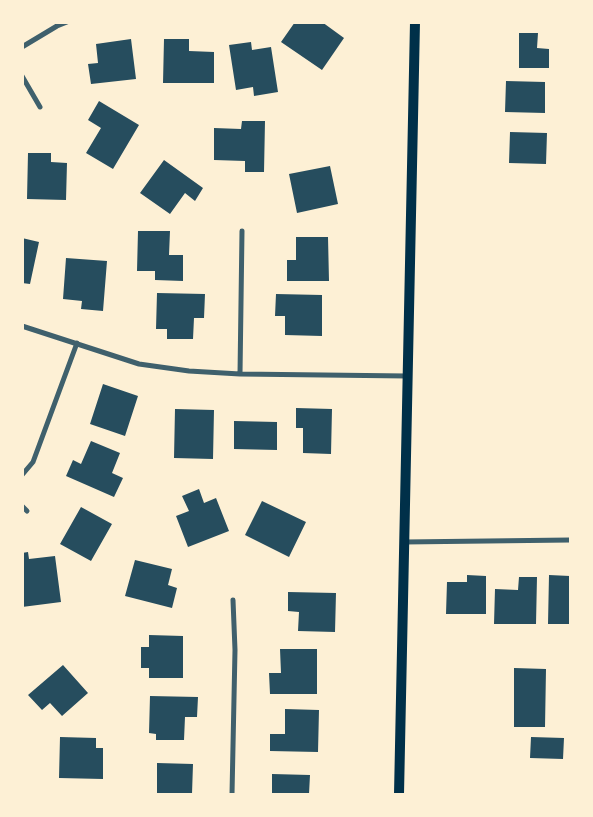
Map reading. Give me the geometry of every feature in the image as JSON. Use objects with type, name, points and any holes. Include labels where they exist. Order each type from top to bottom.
[{"type":"main road","points":[[399,794],[415,22]]},
{"type":"street","points":[[22,47],[67,22]]},
{"type":"street","points":[[22,76],[40,107]]},
{"type":"street","points":[[240,374],[242,231]]},
{"type":"street","points":[[22,326],[77,342],[139,364],[189,371],[240,374],[407,376]]},
{"type":"street","points":[[22,475],[33,462],[77,342]]},
{"type":"street","points":[[22,506],[26,511]]},
{"type":"street","points":[[404,542],[570,540]]},
{"type":"street","points":[[232,794],[235,650],[233,600]]},
{"type":"building","points":[[295,22],[322,22],[344,38],[322,70],[281,42]]},
{"type":"building","points":[[519,33],[538,33],[537,48],[549,49],[549,68],[519,68]]},
{"type":"building","points":[[131,39],[136,79],[91,84],[88,64],[98,63],[96,44]]},
{"type":"building","points":[[164,39],[189,39],[189,51],[214,52],[214,83],[163,83]]},
{"type":"building","points":[[251,42],[252,50],[271,47],[278,92],[254,96],[253,87],[236,90],[229,45]]},
{"type":"building","points":[[506,81],[545,82],[545,113],[505,112]]},
{"type":"building","points":[[99,101],[139,125],[113,169],[86,153],[101,128],[88,120]]},
{"type":"building","points":[[242,121],[265,121],[264,172],[245,172],[245,161],[214,160],[214,128],[241,129]]},
{"type":"building","points":[[510,132],[547,133],[546,164],[509,163]]},
{"type":"building","points":[[28,153],[51,153],[51,162],[67,163],[66,200],[27,199]]},
{"type":"building","points":[[164,160],[203,188],[195,201],[185,193],[170,214],[140,193]]},
{"type":"building","points":[[330,166],[338,204],[297,213],[289,174]]},
{"type":"building","points":[[138,231],[170,231],[169,255],[183,255],[183,281],[155,280],[155,271],[137,271]]},
{"type":"building","points":[[296,237],[328,237],[329,281],[287,281],[287,260],[296,260]]},
{"type":"building","points":[[22,238],[39,242],[30,284],[22,283]]},
{"type":"building","points":[[66,258],[107,261],[103,311],[81,309],[82,301],[63,299]]},
{"type":"building","points":[[157,293],[205,294],[204,318],[194,318],[193,339],[167,339],[167,329],[156,329]]},
{"type":"building","points":[[276,294],[322,295],[322,336],[285,335],[285,316],[275,316]]},
{"type":"building","points":[[103,384],[138,396],[125,436],[90,424]]},
{"type":"building","points":[[296,408],[332,409],[331,454],[303,453],[303,428],[296,428]]},
{"type":"building","points":[[175,409],[214,410],[213,459],[174,458]]},
{"type":"building","points":[[234,421],[277,422],[277,450],[234,449]]},
{"type":"building","points":[[91,441],[120,453],[112,473],[123,478],[114,497],[66,476],[73,460],[81,464]]},
{"type":"building","points":[[199,489],[204,503],[216,498],[229,531],[188,547],[176,516],[189,511],[182,496]]},
{"type":"building","points":[[262,501],[306,522],[289,557],[245,535]]},
{"type":"building","points":[[81,507],[112,524],[91,561],[60,544]]},
{"type":"building","points":[[28,552],[29,559],[55,556],[61,602],[22,607],[22,553]]},
{"type":"building","points":[[135,560],[172,569],[168,585],[177,588],[172,608],[125,596]]},
{"type":"building","points":[[467,575],[486,576],[486,614],[446,614],[447,582],[467,582]]},
{"type":"building","points":[[549,575],[570,576],[570,624],[548,624]]},
{"type":"building","points":[[519,577],[537,577],[536,624],[494,624],[495,589],[518,590]]},
{"type":"building","points":[[288,592],[336,593],[335,632],[298,631],[299,612],[288,611]]},
{"type":"building","points":[[149,635],[183,636],[183,678],[149,678],[149,668],[141,668],[141,647],[149,647]]},
{"type":"building","points":[[280,649],[317,649],[317,694],[270,694],[269,673],[281,673]]},
{"type":"building","points":[[63,665],[88,693],[62,716],[50,703],[42,710],[28,695]]},
{"type":"building","points":[[514,668],[546,669],[545,727],[514,727]]},
{"type":"building","points":[[150,696],[198,697],[197,717],[185,717],[184,740],[156,740],[156,734],[149,733]]},
{"type":"building","points":[[285,709],[319,710],[318,752],[270,751],[270,734],[285,734]]},
{"type":"building","points":[[60,737],[96,738],[96,748],[103,748],[103,779],[59,778]]},
{"type":"building","points":[[531,737],[564,738],[563,759],[530,758]]},
{"type":"building","points":[[157,763],[193,764],[192,794],[157,794]]},
{"type":"building","points":[[272,774],[310,775],[309,794],[272,794]]}]
